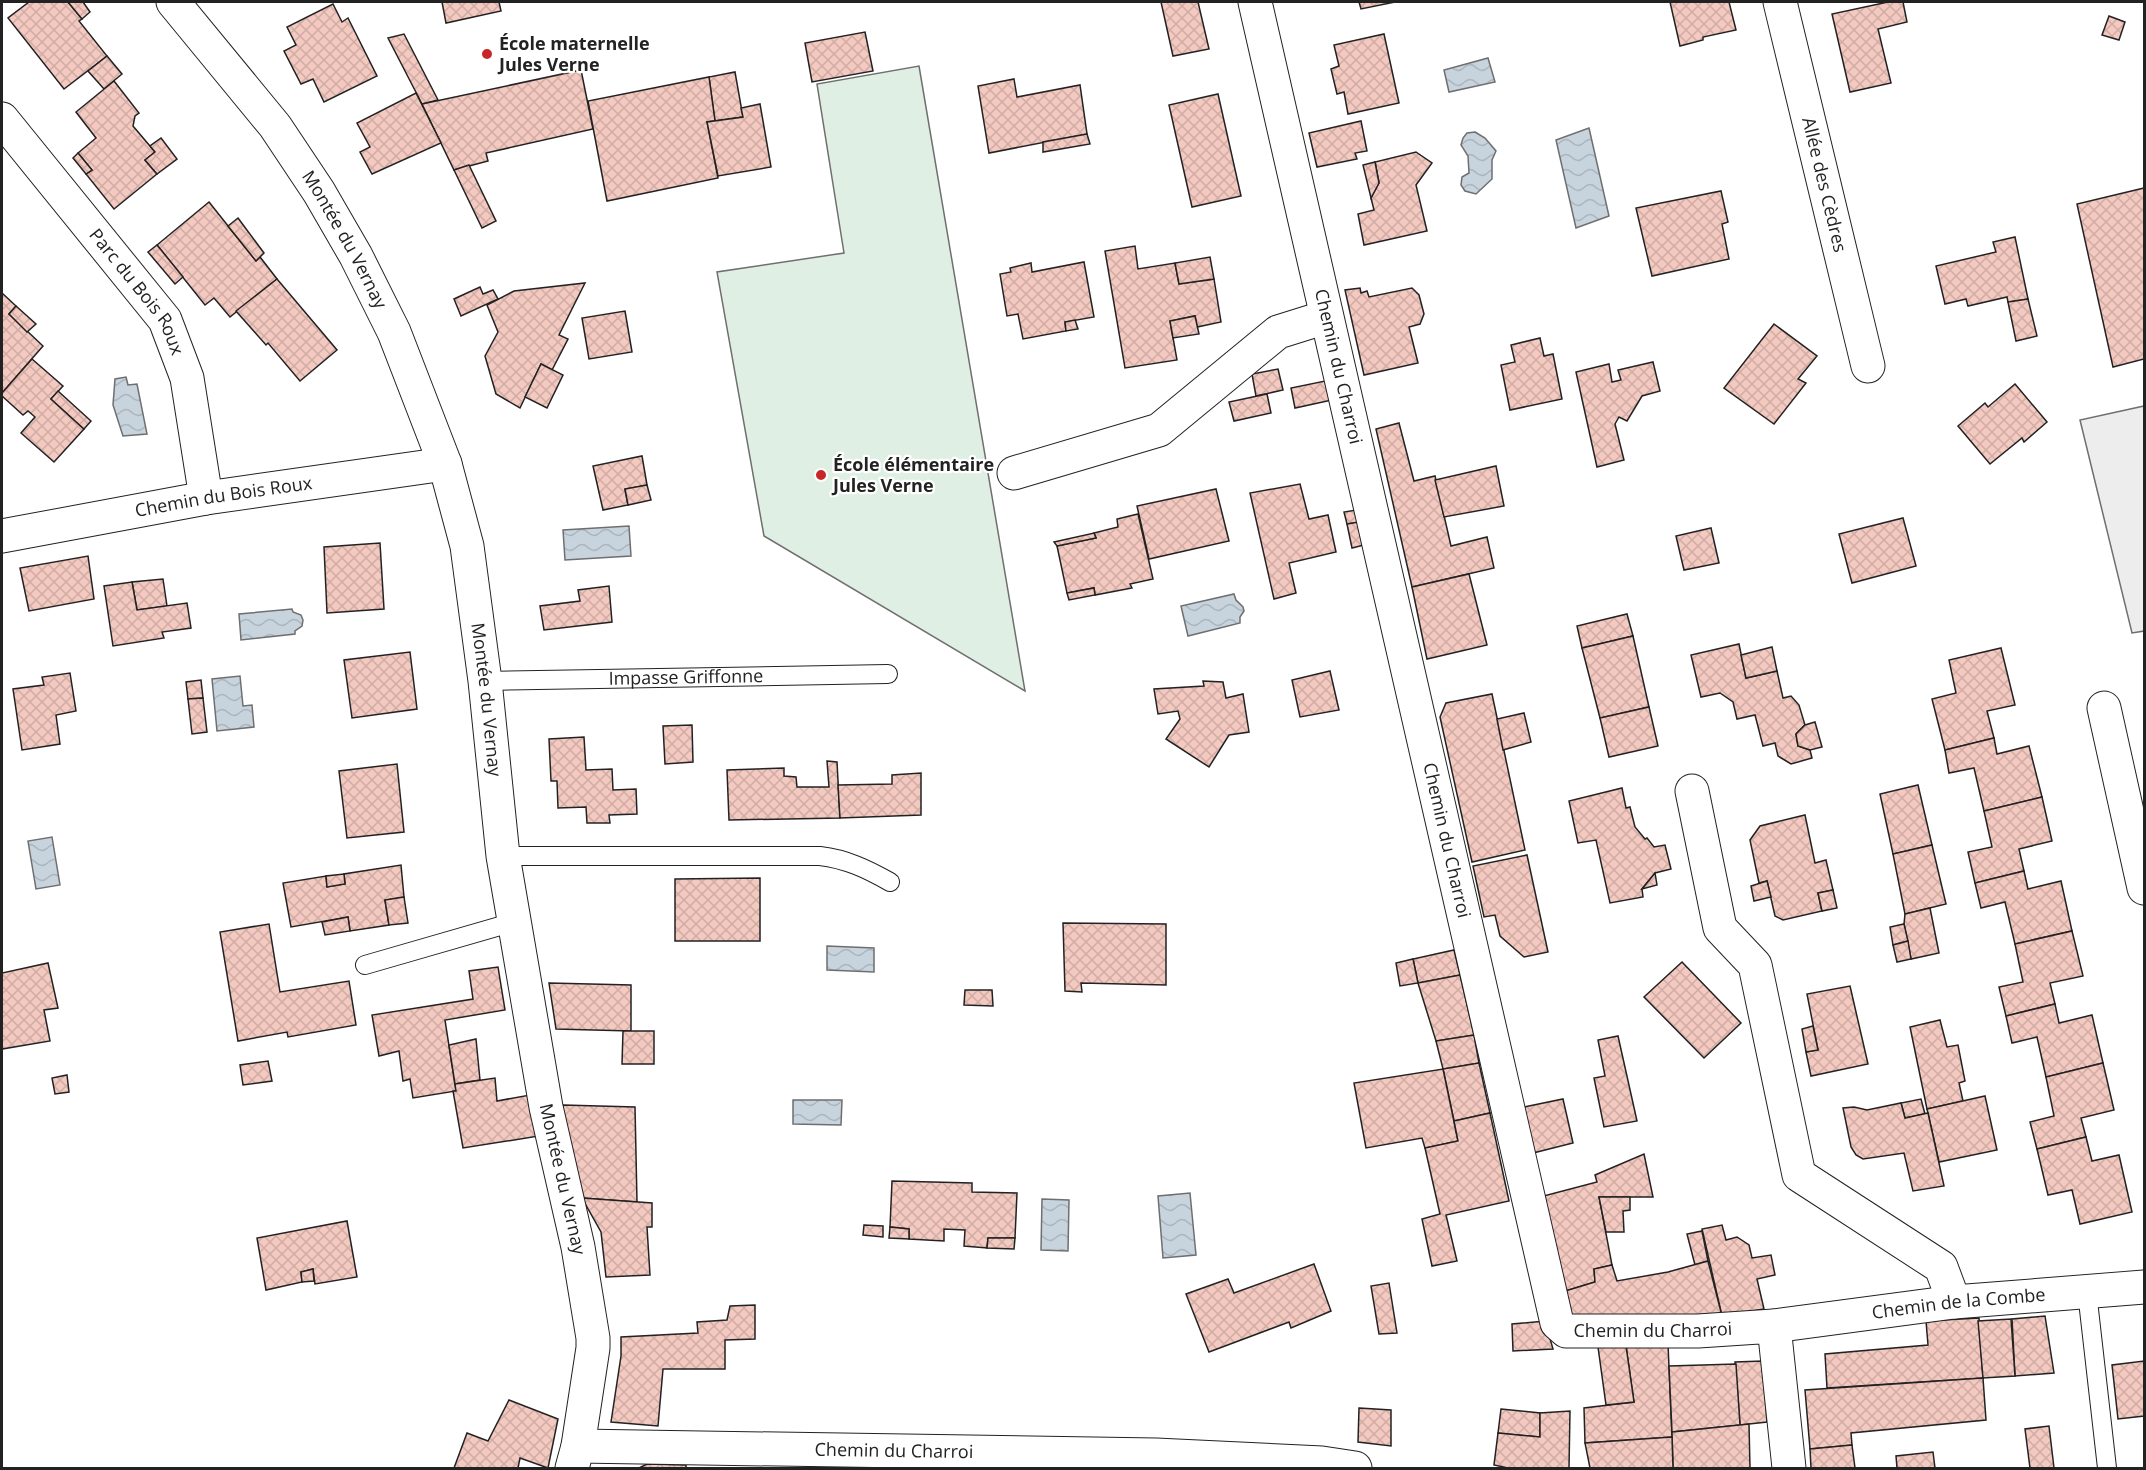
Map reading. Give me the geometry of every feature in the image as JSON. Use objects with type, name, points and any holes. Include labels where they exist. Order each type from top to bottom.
[{"type":"street","name":"Montée du Vernay","points":[[173,2],[275,126],[319,192],[356,256],[394,332],[446,464],[467,546],[485,681],[503,856],[514,922],[546,1107],[578,1247],[593,1338],[575,1457]]},
{"type":"street","name":"Chemin du Charroi","points":[[1255,2],[1557,1323],[1566,1331],[1698,1331],[1774,1326]]},
{"type":"street","name":"Allée des Cèdres","points":[[1780,2],[1868,366]]},
{"type":"street","name":"Parc du Bois Roux","points":[[2,119],[165,320],[187,378],[206,498]]},
{"type":"street","points":[[1014,473],[1159,430],[1278,332],[1326,317]]},
{"type":"street","name":"Chemin du Bois Roux","points":[[2,536],[206,498],[446,464]]},
{"type":"street","points":[[2104,708],[2145,888]]},
{"type":"street","points":[[1692,791],[1720,928],[1755,965],[1799,1175],[1941,1268],[1954,1302]]},
{"type":"street","name":"Chemin de la Combe","points":[[1774,1326],[1954,1302],[2145,1287]]},
{"type":"street","points":[[1774,1326],[1789,1468]]},
{"type":"street","name":"Chemin du Charroi","points":[[575,1457],[1322,1464],[1355,1468]]},
{"type":"lane","name":"Impasse Griffonne","points":[[485,681],[888,674]]},
{"type":"lane","points":[[503,856],[820,856],[838,858],[861,866],[890,882]]},
{"type":"lane","points":[[365,965],[514,922]]},
{"type":"lane","points":[[2087,1292],[2107,1468]]},
{"type":"green space","points":[[919,66],[1025,691],[764,536],[717,272],[844,253],[817,84]]},
{"type":"shaded area","points":[[2144,406],[2144,631],[2132,633],[2080,420]]},
{"type":"water","points":[[1488,58],[1495,82],[1449,92],[1444,70]]},
{"type":"water","points":[[1589,128],[1609,216],[1576,228],[1556,140]]},
{"type":"water","points":[[1475,132],[1485,138],[1496,151],[1492,160],[1492,179],[1476,194],[1465,191],[1461,185],[1462,177],[1469,173],[1468,156],[1461,145],[1467,133]]},
{"type":"water","points":[[126,377],[128,385],[137,384],[147,434],[123,436],[113,405],[115,379]]},
{"type":"water","points":[[629,526],[631,556],[565,560],[563,530]]},
{"type":"water","points":[[1234,594],[1244,611],[1240,617],[1240,623],[1188,636],[1181,606]]},
{"type":"water","points":[[292,609],[293,612],[301,615],[303,620],[302,626],[295,631],[295,634],[241,640],[239,614]]},
{"type":"water","points":[[240,676],[243,706],[252,705],[254,727],[217,731],[212,679]]},
{"type":"water","points":[[52,837],[60,885],[36,889],[28,841]]},
{"type":"water","points":[[827,946],[874,948],[874,972],[827,970]]},
{"type":"water","points":[[793,1100],[842,1100],[841,1125],[793,1124]]},
{"type":"water","points":[[1190,1193],[1196,1255],[1163,1258],[1158,1196]]},
{"type":"water","points":[[1042,1199],[1069,1200],[1068,1251],[1041,1250]]},
{"type":"building","points":[[29,2],[68,2],[82,19],[79,21],[107,56],[64,89],[8,18]]},
{"type":"building","points":[[68,2],[83,2],[90,12],[82,19]]},
{"type":"building","points":[[442,2],[499,2],[501,11],[446,23]]},
{"type":"building","points":[[1161,2],[1198,2],[1209,49],[1173,56]]},
{"type":"building","points":[[1359,2],[1395,2],[1361,9]]},
{"type":"building","points":[[1670,2],[1729,2],[1736,30],[1703,37],[1703,40],[1680,46]]},
{"type":"building","points":[[1888,2],[1903,2],[1907,22],[1878,29],[1891,83],[1850,92],[1832,14]]},
{"type":"building","points":[[333,4],[342,22],[348,18],[377,76],[324,102],[313,79],[301,84],[284,51],[296,45],[287,27]]},
{"type":"building","points":[[2109,16],[2125,22],[2119,40],[2102,35]]},
{"type":"building","points":[[865,32],[873,71],[812,82],[805,43]]},
{"type":"building","points":[[404,34],[438,100],[422,104],[388,38]]},
{"type":"building","points":[[1384,34],[1399,103],[1348,114],[1344,92],[1337,94],[1331,69],[1339,66],[1334,45]]},
{"type":"building","points":[[107,56],[122,74],[104,89],[88,71]]},
{"type":"building","points":[[581,70],[593,129],[486,153],[488,161],[454,170],[422,104]]},
{"type":"building","points":[[735,72],[743,117],[715,121],[709,77]]},
{"type":"building","points":[[709,77],[715,121],[707,122],[718,178],[607,201],[588,101]]},
{"type":"building","points":[[1014,79],[1017,97],[1080,85],[1087,134],[989,153],[978,86]]},
{"type":"building","points":[[114,81],[139,113],[135,116],[133,126],[155,152],[145,160],[157,174],[114,209],[86,174],[92,170],[78,153],[96,138],[76,112]]},
{"type":"building","points":[[416,93],[441,143],[372,174],[360,152],[370,147],[357,123]]},
{"type":"building","points":[[1218,94],[1241,196],[1192,207],[1169,105]]},
{"type":"building","points":[[760,104],[771,167],[718,176],[707,122],[743,117],[741,108]]},
{"type":"building","points":[[1361,121],[1367,151],[1355,153],[1357,159],[1317,167],[1309,133]]},
{"type":"building","points":[[1087,134],[1090,144],[1043,152],[1043,142]]},
{"type":"building","points":[[161,138],[177,159],[157,174],[145,160],[155,152],[150,146]]},
{"type":"building","points":[[1416,152],[1432,163],[1416,185],[1427,231],[1364,245],[1358,214],[1374,210],[1371,198],[1379,183],[1375,162]]},
{"type":"building","points":[[78,153],[92,170],[86,174],[73,158]]},
{"type":"building","points":[[1375,162],[1379,183],[1371,198],[1363,165]]},
{"type":"building","points":[[469,165],[496,221],[482,228],[454,170]]},
{"type":"building","points":[[2144,188],[2144,359],[2113,367],[2077,204]]},
{"type":"building","points":[[1721,191],[1728,222],[1722,224],[1729,259],[1652,276],[1636,208]]},
{"type":"building","points":[[209,202],[256,261],[260,257],[277,279],[230,317],[214,298],[205,305],[157,245]]},
{"type":"building","points":[[238,218],[264,253],[256,261],[228,226]]},
{"type":"building","points":[[2015,237],[2028,299],[2008,302],[2007,297],[1968,306],[1966,299],[1945,304],[1936,266],[1996,252],[1993,242]]},
{"type":"building","points":[[157,245],[183,277],[175,284],[148,252]]},
{"type":"building","points":[[1135,246],[1138,269],[1175,263],[1179,284],[1214,279],[1221,322],[1197,327],[1195,316],[1170,321],[1177,360],[1125,368],[1105,251]]},
{"type":"building","points":[[1210,257],[1214,279],[1179,284],[1175,263]]},
{"type":"building","points":[[1084,262],[1094,317],[1065,322],[1066,331],[1023,339],[1018,314],[1007,316],[1000,274],[1011,272],[1010,268],[1031,263],[1032,272]]},
{"type":"building","points":[[277,279],[337,350],[300,381],[268,343],[266,345],[236,311]]},
{"type":"building","points":[[585,283],[559,335],[568,339],[552,370],[541,364],[520,408],[496,394],[485,356],[498,332],[487,305],[514,291]]},
{"type":"building","points":[[480,287],[483,294],[493,290],[498,299],[461,316],[454,299]]},
{"type":"building","points":[[1360,288],[1361,293],[1367,291],[1369,297],[1412,288],[1419,295],[1424,314],[1420,324],[1409,327],[1418,363],[1364,375],[1345,290]]},
{"type":"building","points":[[2,293],[16,306],[9,314],[43,346],[2,393]]},
{"type":"building","points":[[2028,299],[2037,336],[2016,341],[2008,302]]},
{"type":"building","points":[[16,306],[36,324],[27,332],[9,314]]},
{"type":"building","points":[[625,311],[632,352],[589,359],[582,318]]},
{"type":"building","points":[[1195,316],[1199,334],[1173,338],[1170,321]]},
{"type":"building","points":[[1075,320],[1078,329],[1066,331],[1065,322]]},
{"type":"building","points":[[1774,324],[1817,356],[1798,379],[1806,383],[1774,424],[1724,388]]},
{"type":"building","points":[[1540,338],[1544,356],[1553,354],[1562,399],[1510,410],[1501,365],[1515,362],[1511,345]]},
{"type":"building","points":[[32,359],[63,386],[51,399],[84,429],[54,462],[21,433],[35,417],[28,411],[23,415],[2,396],[2,393]]},
{"type":"building","points":[[1653,362],[1660,391],[1642,396],[1627,421],[1619,417],[1615,424],[1624,460],[1597,467],[1576,372],[1609,364],[1612,382],[1621,380],[1618,370]]},
{"type":"building","points":[[541,364],[563,375],[547,408],[525,397]]},
{"type":"building","points":[[1278,369],[1283,390],[1256,396],[1252,374]]},
{"type":"building","points":[[1325,381],[1332,400],[1295,408],[1291,388]]},
{"type":"building","points":[[2015,384],[2047,422],[2024,442],[2022,438],[1990,464],[1958,426],[1985,403],[1988,407]]},
{"type":"building","points":[[58,391],[91,421],[84,429],[51,399]]},
{"type":"building","points":[[1267,394],[1271,413],[1234,421],[1229,402]]},
{"type":"building","points":[[1399,423],[1414,481],[1435,476],[1451,546],[1487,537],[1494,568],[1412,587],[1376,429]]},
{"type":"building","points":[[642,456],[647,485],[625,489],[628,505],[603,510],[593,466]]},
{"type":"building","points":[[1496,466],[1504,506],[1444,517],[1435,480]]},
{"type":"building","points":[[1300,484],[1309,519],[1328,515],[1336,552],[1289,563],[1296,593],[1274,599],[1250,493]]},
{"type":"building","points":[[647,485],[651,500],[628,505],[625,489]]},
{"type":"building","points":[[1216,489],[1229,541],[1149,559],[1137,506]]},
{"type":"building","points":[[1356,510],[1359,522],[1347,524],[1344,512]]},
{"type":"building","points":[[1138,514],[1153,579],[1130,584],[1132,588],[1095,595],[1094,588],[1067,593],[1057,546],[1096,538],[1094,533],[1118,527],[1117,519]]},
{"type":"building","points":[[1903,518],[1916,566],[1852,583],[1839,534]]},
{"type":"building","points":[[1359,522],[1364,545],[1352,548],[1347,524]]},
{"type":"building","points":[[1711,528],[1719,563],[1684,570],[1676,536]]},
{"type":"building","points":[[1094,533],[1096,538],[1057,546],[1054,542]]},
{"type":"building","points":[[380,543],[384,609],[327,613],[324,547]]},
{"type":"building","points":[[88,556],[94,599],[29,611],[20,568]]},
{"type":"building","points":[[1469,574],[1487,645],[1427,659],[1412,587]]},
{"type":"building","points":[[163,579],[167,606],[137,610],[132,582]]},
{"type":"building","points":[[132,582],[137,610],[187,603],[191,628],[162,632],[164,638],[113,646],[104,586]]},
{"type":"building","points":[[609,586],[612,622],[544,630],[540,606],[580,601],[578,590]]},
{"type":"building","points":[[1094,588],[1095,595],[1069,600],[1067,593]]},
{"type":"building","points":[[1627,614],[1633,636],[1582,648],[1577,626]]},
{"type":"building","points":[[1633,636],[1649,707],[1600,718],[1582,648]]},
{"type":"building","points":[[1739,644],[1746,678],[1777,671],[1783,698],[1791,696],[1799,705],[1805,725],[1796,734],[1798,746],[1810,750],[1812,758],[1791,764],[1778,756],[1775,743],[1763,746],[1755,715],[1737,719],[1733,702],[1720,693],[1701,697],[1691,655]]},
{"type":"building","points":[[1772,647],[1777,671],[1746,678],[1741,655]]},
{"type":"building","points":[[2001,648],[2015,705],[1987,711],[1994,738],[1945,750],[1932,699],[1956,693],[1949,660]]},
{"type":"building","points":[[410,652],[417,709],[352,718],[344,660]]},
{"type":"building","points":[[1330,671],[1339,710],[1300,717],[1292,680]]},
{"type":"building","points":[[70,673],[76,711],[56,715],[60,744],[22,750],[13,689],[44,685],[42,677]]},
{"type":"building","points":[[201,680],[203,698],[188,699],[186,682]]},
{"type":"building","points":[[1203,681],[1223,682],[1226,698],[1243,694],[1249,732],[1229,735],[1209,767],[1166,739],[1180,719],[1178,711],[1158,714],[1154,689],[1204,686]]},
{"type":"building","points":[[1492,694],[1525,850],[1472,862],[1440,717],[1446,703]]},
{"type":"building","points":[[203,698],[207,732],[192,734],[188,699]]},
{"type":"building","points":[[1649,707],[1658,746],[1609,757],[1600,718]]},
{"type":"building","points":[[1524,713],[1531,742],[1503,750],[1497,719]]},
{"type":"building","points":[[1815,722],[1822,747],[1810,750],[1798,746],[1796,734],[1805,725]]},
{"type":"building","points":[[692,725],[693,762],[665,764],[663,726]]},
{"type":"building","points":[[584,737],[586,770],[612,769],[613,790],[636,789],[637,814],[609,815],[610,823],[587,823],[586,807],[558,808],[557,781],[551,781],[549,739]]},
{"type":"building","points":[[1994,738],[1997,754],[2029,746],[2042,797],[1984,811],[1974,768],[1949,773],[1945,750]]},
{"type":"building","points":[[827,761],[837,762],[840,818],[729,820],[727,770],[784,768],[784,776],[796,777],[797,787],[829,787]]},
{"type":"building","points":[[397,764],[404,832],[347,838],[339,771]]},
{"type":"building","points":[[921,773],[921,815],[840,818],[838,785],[892,784],[892,775]]},
{"type":"building","points":[[1918,785],[1932,845],[1893,854],[1880,794]]},
{"type":"building","points":[[1622,788],[1626,808],[1630,807],[1635,827],[1654,847],[1665,845],[1671,869],[1655,873],[1642,889],[1643,897],[1610,903],[1596,840],[1578,843],[1569,801]]},
{"type":"building","points":[[2042,797],[2052,841],[2019,849],[2024,871],[1975,883],[1968,852],[1992,847],[1984,811]]},
{"type":"building","points":[[1805,815],[1815,863],[1826,860],[1833,890],[1818,893],[1822,911],[1783,920],[1775,916],[1767,881],[1759,883],[1750,840],[1760,826]]},
{"type":"building","points":[[1932,845],[1946,904],[1905,914],[1893,854]]},
{"type":"building","points":[[1527,855],[1548,952],[1524,957],[1500,936],[1495,915],[1484,917],[1473,866]]},
{"type":"building","points":[[401,865],[404,897],[385,900],[389,925],[350,931],[348,917],[291,927],[283,883],[326,876],[327,887],[345,884],[344,874]]},
{"type":"building","points":[[2024,871],[2028,889],[2061,881],[2072,931],[2015,944],[2005,902],[1981,908],[1975,883]]},
{"type":"building","points":[[1655,873],[1657,885],[1642,889]]},
{"type":"building","points":[[344,874],[345,884],[327,887],[326,876]]},
{"type":"building","points":[[760,878],[760,941],[675,941],[675,879]]},
{"type":"building","points":[[1767,881],[1771,897],[1754,901],[1751,886]]},
{"type":"building","points":[[1833,890],[1837,908],[1822,911],[1818,893]]},
{"type":"building","points":[[404,897],[408,923],[389,925],[385,900]]},
{"type":"building","points":[[1930,908],[1939,953],[1911,959],[1904,924],[1905,914]]},
{"type":"building","points":[[348,917],[350,931],[325,935],[322,922]]},
{"type":"building","points":[[1063,923],[1166,924],[1166,985],[1081,983],[1082,992],[1065,991]]},
{"type":"building","points":[[269,924],[280,992],[349,981],[356,1025],[288,1037],[287,1032],[238,1041],[220,932]]},
{"type":"building","points":[[1904,924],[1908,941],[1893,945],[1890,927]]},
{"type":"building","points":[[2072,931],[2083,976],[2050,983],[2055,1004],[2006,1016],[1999,987],[2023,982],[2015,944]]},
{"type":"building","points":[[1908,941],[1911,959],[1897,962],[1893,945]]},
{"type":"building","points":[[1454,950],[1460,975],[1418,983],[1413,959]]},
{"type":"building","points":[[1413,959],[1418,983],[1400,986],[1396,963]]},
{"type":"building","points":[[1682,962],[1741,1023],[1704,1058],[1644,997]]},
{"type":"building","points":[[48,963],[58,1008],[44,1010],[50,1041],[2,1049],[2,973]]},
{"type":"building","points":[[498,967],[505,1010],[445,1020],[456,1091],[413,1098],[410,1079],[403,1081],[399,1051],[379,1056],[372,1015],[473,999],[469,971]]},
{"type":"building","points":[[1460,975],[1474,1035],[1436,1041],[1418,983]]},
{"type":"building","points":[[549,983],[631,985],[631,1031],[556,1029]]},
{"type":"building","points":[[1850,986],[1868,1064],[1811,1076],[1806,1052],[1818,1050],[1807,994]]},
{"type":"building","points":[[965,990],[992,990],[993,1006],[964,1005]]},
{"type":"building","points":[[2055,1004],[2059,1023],[2092,1015],[2103,1063],[2046,1077],[2037,1037],[2012,1043],[2006,1016]]},
{"type":"building","points":[[1940,1020],[1947,1047],[1958,1045],[1965,1081],[1959,1083],[1963,1101],[1927,1109],[1910,1027]]},
{"type":"building","points":[[1813,1026],[1818,1050],[1806,1052],[1802,1029]]},
{"type":"building","points":[[623,1031],[654,1031],[654,1064],[622,1064]]},
{"type":"building","points":[[1474,1035],[1479,1063],[1443,1069],[1436,1041]]},
{"type":"building","points":[[1618,1036],[1637,1121],[1604,1127],[1594,1078],[1605,1076],[1598,1040]]},
{"type":"building","points":[[476,1039],[480,1080],[455,1084],[449,1045]]},
{"type":"building","points":[[268,1061],[272,1081],[243,1085],[240,1065]]},
{"type":"building","points":[[1479,1063],[1490,1113],[1454,1121],[1443,1069]]},
{"type":"building","points":[[2103,1063],[2114,1110],[2081,1118],[2086,1137],[2037,1149],[2030,1122],[2054,1116],[2046,1077]]},
{"type":"building","points":[[1443,1069],[1458,1141],[1425,1148],[1422,1138],[1366,1148],[1354,1083]]},
{"type":"building","points":[[67,1075],[69,1092],[55,1094],[52,1078]]},
{"type":"building","points":[[495,1078],[497,1101],[530,1095],[539,1136],[463,1148],[453,1091],[456,1091],[455,1084]]},
{"type":"building","points":[[1985,1096],[1997,1150],[1939,1162],[1927,1109]]},
{"type":"building","points":[[1563,1099],[1573,1143],[1533,1153],[1524,1107]]},
{"type":"building","points":[[1921,1099],[1925,1114],[1905,1118],[1901,1103]]},
{"type":"building","points":[[1901,1103],[1905,1118],[1928,1113],[1944,1186],[1913,1191],[1904,1153],[1863,1159],[1856,1155],[1851,1147],[1843,1108],[1854,1107],[1867,1110]]},
{"type":"building","points":[[563,1105],[635,1107],[637,1202],[582,1198],[564,1124]]},
{"type":"building","points":[[1490,1113],[1509,1201],[1446,1215],[1457,1261],[1432,1266],[1422,1219],[1440,1214],[1425,1148],[1458,1141],[1454,1121]]},
{"type":"building","points":[[2086,1137],[2092,1161],[2119,1155],[2132,1212],[2080,1224],[2072,1190],[2048,1195],[2037,1149]]},
{"type":"building","points":[[1644,1154],[1653,1197],[1599,1197],[1612,1265],[1594,1269],[1595,1282],[1562,1292],[1536,1198],[1597,1182],[1595,1175]]},
{"type":"building","points":[[892,1181],[972,1183],[972,1192],[1017,1193],[1015,1238],[988,1238],[987,1248],[964,1246],[965,1230],[944,1229],[944,1241],[909,1239],[909,1229],[890,1227]]},
{"type":"building","points":[[1599,1197],[1630,1197],[1630,1210],[1623,1211],[1624,1232],[1606,1232]]},
{"type":"building","points":[[582,1198],[652,1203],[652,1227],[647,1227],[650,1275],[606,1277],[601,1232]]},
{"type":"building","points":[[347,1221],[357,1277],[315,1284],[313,1269],[301,1272],[302,1282],[266,1290],[257,1238]]},
{"type":"building","points":[[864,1225],[883,1226],[883,1237],[863,1235]]},
{"type":"building","points":[[1722,1225],[1726,1240],[1737,1237],[1749,1245],[1752,1258],[1771,1255],[1775,1275],[1757,1279],[1764,1309],[1722,1316],[1702,1229]]},
{"type":"building","points":[[890,1227],[909,1229],[909,1239],[889,1238]]},
{"type":"building","points":[[1702,1231],[1708,1261],[1695,1265],[1687,1234]]},
{"type":"building","points":[[988,1238],[1015,1238],[1014,1249],[987,1248]]},
{"type":"building","points":[[1708,1261],[1722,1316],[1580,1321],[1567,1310],[1562,1292],[1595,1282],[1594,1269],[1612,1265],[1617,1281],[1668,1272]]},
{"type":"building","points":[[1314,1264],[1331,1311],[1291,1328],[1289,1322],[1209,1352],[1186,1294],[1228,1279],[1234,1293]]},
{"type":"building","points":[[313,1269],[314,1281],[302,1282],[301,1272]]},
{"type":"building","points":[[1389,1283],[1397,1333],[1379,1334],[1371,1286]]},
{"type":"building","points":[[755,1305],[755,1339],[725,1340],[725,1369],[663,1369],[658,1426],[611,1422],[621,1356],[621,1337],[698,1333],[697,1322],[727,1320],[730,1306]]},
{"type":"building","points":[[2045,1316],[2054,1373],[2015,1376],[2012,1319]]},
{"type":"building","points":[[1979,1318],[1983,1378],[1827,1388],[1825,1354],[1928,1345],[1926,1321]]},
{"type":"building","points":[[2011,1319],[2015,1376],[1983,1378],[1978,1321]]},
{"type":"building","points":[[1545,1321],[1553,1349],[1513,1351],[1512,1324]]},
{"type":"building","points":[[1668,1344],[1672,1437],[1585,1443],[1584,1408],[1634,1402],[1626,1346]]},
{"type":"building","points":[[1626,1346],[1634,1402],[1606,1405],[1598,1347]]},
{"type":"building","points":[[1763,1361],[1767,1422],[1740,1425],[1735,1362]]},
{"type":"building","points":[[2144,1361],[2144,1416],[2118,1419],[2112,1365]]},
{"type":"building","points":[[1736,1364],[1740,1425],[1672,1432],[1669,1366]]},
{"type":"building","points":[[1983,1378],[1986,1420],[1851,1433],[1852,1445],[1810,1449],[1805,1390]]},
{"type":"building","points":[[509,1400],[558,1419],[548,1468],[520,1458],[518,1468],[454,1468],[467,1433],[488,1441]]},
{"type":"building","points":[[1359,1408],[1391,1410],[1391,1446],[1358,1442]]},
{"type":"building","points":[[1501,1409],[1540,1413],[1540,1437],[1498,1433]]},
{"type":"building","points":[[1570,1411],[1569,1468],[1508,1468],[1494,1465],[1498,1433],[1540,1437],[1540,1413]]},
{"type":"building","points":[[1749,1424],[1750,1468],[1673,1468],[1672,1432]]},
{"type":"building","points":[[2049,1426],[2054,1468],[2030,1468],[2025,1429]]},
{"type":"building","points":[[1672,1437],[1673,1468],[1590,1468],[1585,1443]]},
{"type":"building","points":[[1852,1445],[1855,1468],[1811,1468],[1810,1449]]},
{"type":"building","points":[[1933,1452],[1935,1468],[1897,1468],[1896,1456]]},
{"type":"building","points":[[647,1464],[686,1465],[686,1468],[639,1468]]},
{"type":"place","name":"École maternelle Jules Verne","points":[[487,54]]},
{"type":"place","name":"École élémentaire Jules Verne","points":[[821,475]]}]
